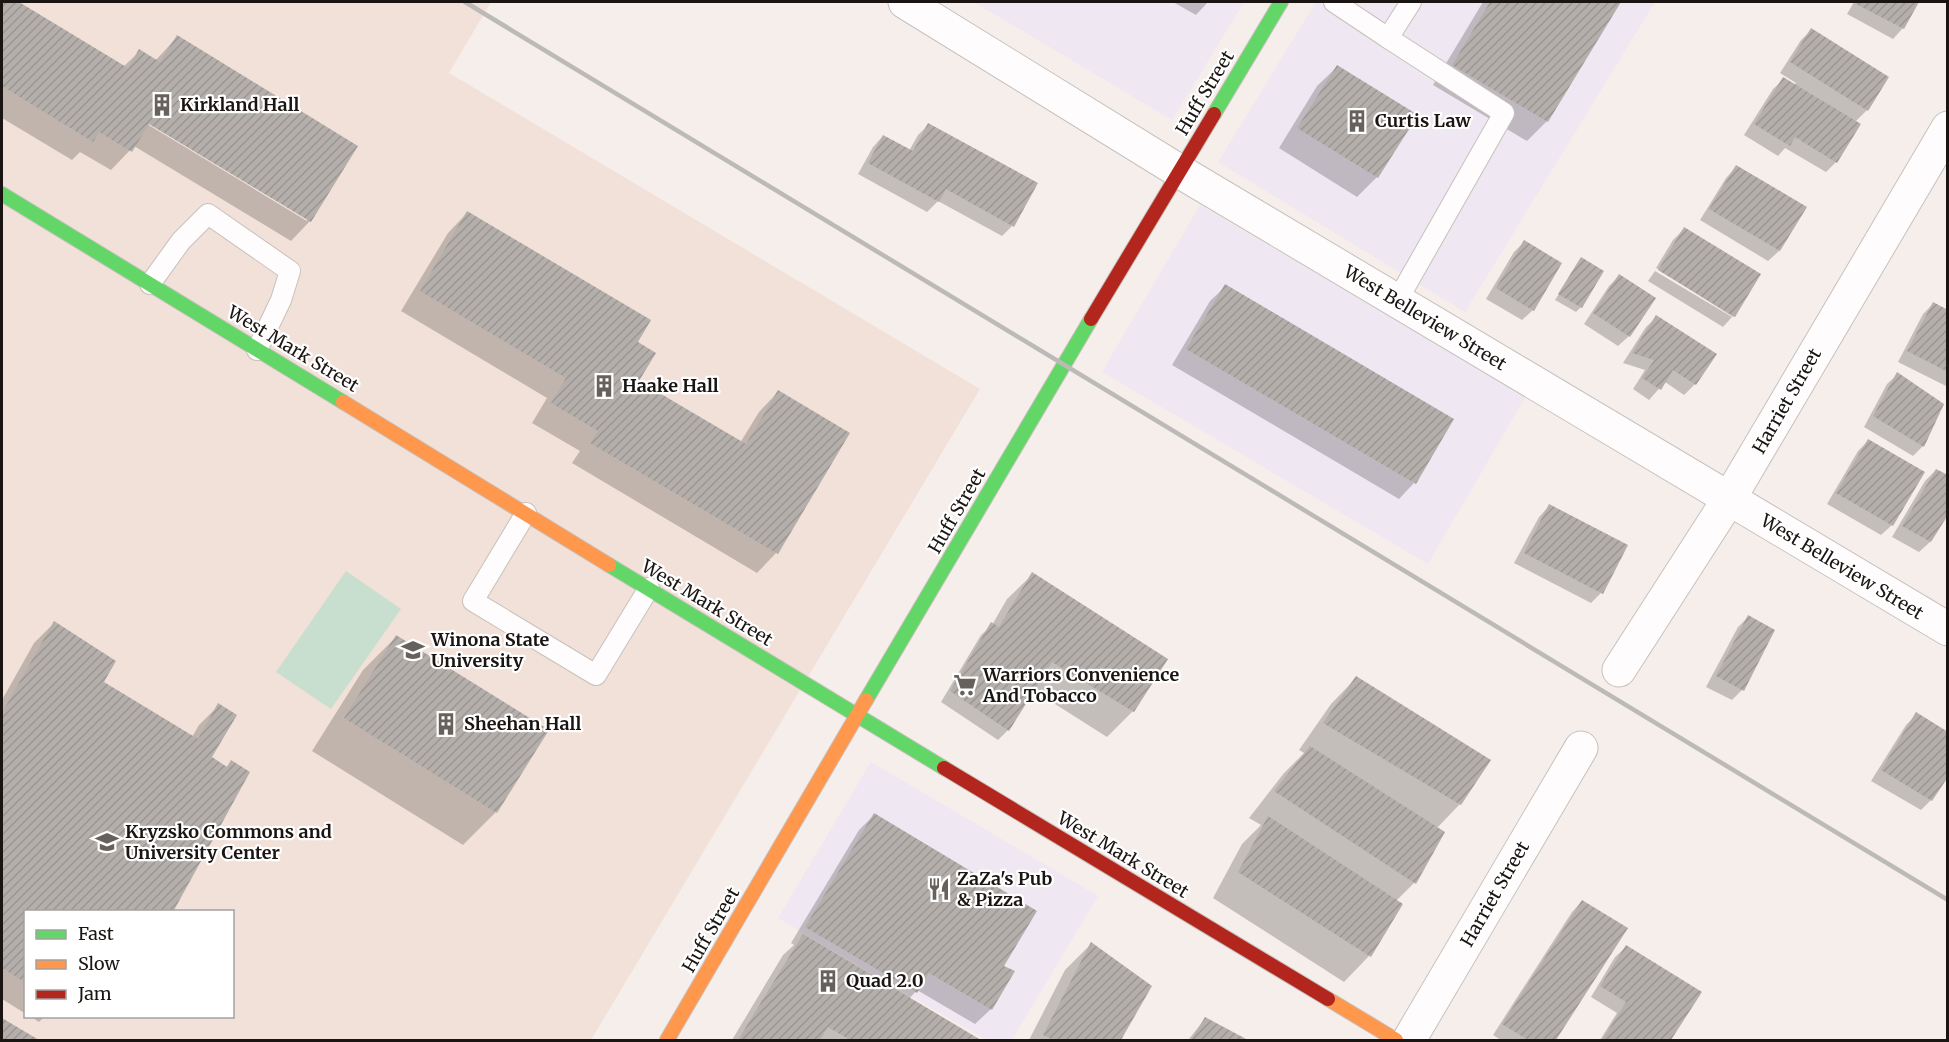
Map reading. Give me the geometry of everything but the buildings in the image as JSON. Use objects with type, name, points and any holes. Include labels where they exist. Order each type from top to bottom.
[{"type":"street","name":"West Belleview Street","points":[[905,2],[1179,171],[1947,629]]},
{"type":"street","name":"Huff Street","points":[[667,1041],[1179,171],[1281,2]]},
{"type":"street","name":"Harriet Street","points":[[1619,670],[1729,499],[1947,128]]},
{"type":"street","name":"West Mark Street","points":[[2,194],[1396,1041]]},
{"type":"street","name":"Harriet Street","points":[[1409,1041],[1581,748]]},
{"type":"lane","points":[[1334,2],[1504,113],[1397,301]]},
{"type":"lane","points":[[1388,38],[1411,2]]},
{"type":"lane","points":[[150,284],[182,241],[208,214],[290,271],[281,300],[257,350]]},
{"type":"lane","points":[[526,513],[473,601],[596,675],[649,588]]},
{"type":"shaded area","name":"Winona State University","points":[[2,2],[491,2],[449,73],[980,389],[591,1040],[2,1040]]},
{"type":"shaded area","points":[[974,2],[1244,2],[1172,120]]},
{"type":"shaded area","points":[[1316,2],[1655,2],[1465,312],[1218,162]]},
{"type":"shaded area","points":[[1200,205],[1526,396],[1428,564],[1102,372]]},
{"type":"shaded area","points":[[871,762],[1098,896],[1012,1040],[986,1040],[778,918]]},
{"type":"green space","points":[[346,571],[401,609],[331,709],[276,672]]},
{"type":"railway","points":[[465,2],[1948,900]]},
{"type":"traffic: fast","points":[[1214,114],[1281,2]]},
{"type":"traffic: fast","points":[[2,194],[343,402]]},
{"type":"traffic: fast","points":[[866,700],[1091,319]]},
{"type":"traffic: fast","points":[[609,565],[944,768]]},
{"type":"traffic: slow","points":[[343,402],[609,565]]},
{"type":"traffic: slow","points":[[667,1040],[866,700]]},
{"type":"traffic: slow","points":[[1328,999],[1396,1040]]},
{"type":"traffic: jam","points":[[1091,319],[1214,114]]},
{"type":"traffic: jam","points":[[944,768],[1328,999]]},
{"type":"place","name":"Kirkland Hall","points":[[162,105]]},
{"type":"place","name":"Curtis Law","points":[[1357,121]]},
{"type":"place","name":"Haake Hall","points":[[604,386]]},
{"type":"place","name":"Winona State University","points":[[413,650]]},
{"type":"place","name":"Warriors Convenience And Tobacco","points":[[965,685]]},
{"type":"place","name":"Sheehan Hall","points":[[446,724]]},
{"type":"place","name":"Kryzsko Commons and University Center","points":[[107,842]]},
{"type":"place","name":"ZaZa's Pub & Pizza","points":[[939,889]]},
{"type":"place","name":"Quad 2.0","points":[[828,981]]}]
